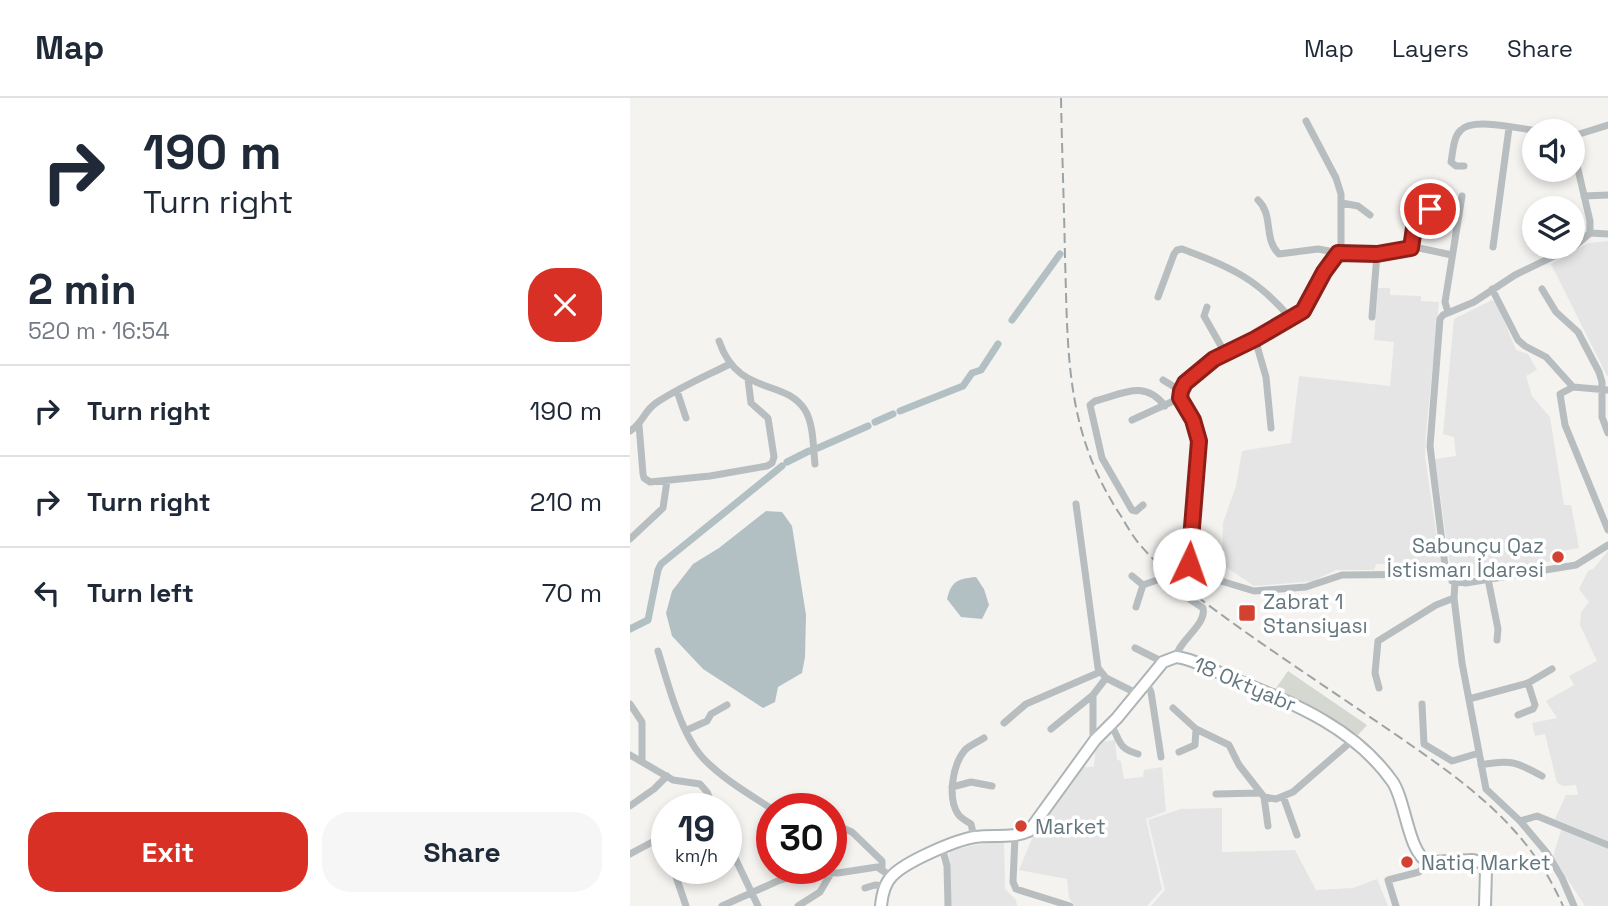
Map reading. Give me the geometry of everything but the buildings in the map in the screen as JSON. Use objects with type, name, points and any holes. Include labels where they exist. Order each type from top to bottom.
[{"type":"street","points":[[1132,420],[1165,405],[1180,394],[1185,383],[1225,353],[1291,319],[1308,305],[1324,272],[1338,253],[1342,238],[1342,203],[1336,178],[1306,121]]},
{"type":"street","points":[[1464,166],[1456,166],[1451,162],[1456,137],[1467,125],[1478,123],[1522,129]]},
{"type":"street","points":[[1585,132],[1608,125]]},
{"type":"street","points":[[1493,247],[1509,128]]},
{"type":"street","points":[[1581,182],[1584,196],[1608,195]]},
{"type":"street","points":[[1448,313],[1445,302],[1462,196]]},
{"type":"street","points":[[1258,200],[1267,212],[1271,239],[1279,254],[1318,249],[1338,253],[1377,254],[1411,248],[1452,255]]},
{"type":"street","points":[[1585,200],[1590,233]]},
{"type":"street","points":[[1342,203],[1358,206],[1370,215]]},
{"type":"street","points":[[1411,248],[1415,221],[1430,209]]},
{"type":"street","points":[[1574,906],[1557,866],[1520,821],[1486,789],[1462,663],[1454,598],[1455,583],[1447,574],[1430,446],[1439,324],[1443,315],[1474,302],[1516,275],[1575,246],[1590,233],[1608,234]]},
{"type":"street","points":[[1158,297],[1174,254],[1182,249],[1238,271],[1271,297],[1291,319]]},
{"type":"street","points":[[1372,317],[1377,254]]},
{"type":"street","points":[[1492,289],[1518,340],[1546,357],[1573,387]]},
{"type":"street","points":[[1542,289],[1556,312],[1571,324],[1584,341],[1599,372],[1605,389],[1602,417],[1608,433]]},
{"type":"street","points":[[1207,307],[1204,316],[1225,353]]},
{"type":"street","points":[[1255,339],[1266,377],[1271,428]]},
{"type":"street","points":[[719,341],[730,364],[748,379],[788,396],[805,411],[812,435],[815,464]]},
{"type":"street","points":[[630,430],[639,425],[650,407],[688,383],[730,364]]},
{"type":"street","points":[[639,425],[644,478],[650,482],[738,471],[772,463],[774,457],[768,418],[751,403],[748,379]]},
{"type":"street","points":[[1163,380],[1180,394],[1198,434],[1188,558],[1189,564],[1198,574],[1254,591],[1306,587],[1342,575],[1447,574]]},
{"type":"street","points":[[1605,389],[1573,387],[1560,394],[1559,401],[1565,425],[1608,530]]},
{"type":"street","points":[[1143,505],[1136,511],[1132,509],[1102,458],[1090,405],[1143,389],[1151,392],[1165,405]]},
{"type":"street","points":[[677,391],[686,418]]},
{"type":"street","points":[[630,539],[663,508],[667,481]]},
{"type":"street","points":[[1051,729],[1093,695],[1103,675],[1076,504]]},
{"type":"street","points":[[1455,583],[1576,565],[1608,545]]},
{"type":"street","points":[[1132,576],[1143,585]]},
{"type":"street","points":[[1488,579],[1498,629],[1497,640]]},
{"type":"street","points":[[1143,585],[1165,580],[1204,610],[1203,618],[1180,645],[1176,657]]},
{"type":"street","points":[[1136,607],[1143,585]]},
{"type":"street","points":[[1379,688],[1375,673],[1378,641],[1436,604],[1454,598]]},
{"type":"street","points":[[1135,648],[1163,662]]},
{"type":"street","points":[[658,652],[687,730],[704,760],[756,797]]},
{"type":"street","name":"18 Oktyabr","points":[[1015,836],[1034,826],[1095,740],[1111,725],[1163,662],[1176,657],[1272,695],[1319,717],[1353,739],[1393,782],[1400,795],[1416,849],[1420,857],[1429,862]]},
{"type":"street","points":[[1469,699],[1528,683],[1552,669]]},
{"type":"street","points":[[1103,675],[1136,694]]},
{"type":"street","points":[[1004,723],[1026,704],[1103,675]]},
{"type":"street","points":[[1146,682],[1151,692],[1161,757]]},
{"type":"street","points":[[1518,715],[1533,709],[1535,705],[1528,683]]},
{"type":"street","points":[[1093,695],[1095,740]]},
{"type":"street","points":[[630,704],[642,722],[642,761]]},
{"type":"street","points":[[1422,704],[1424,744],[1452,761],[1479,753]]},
{"type":"street","points":[[687,730],[707,721],[711,714],[727,705]]},
{"type":"street","points":[[1172,708],[1196,729],[1229,745],[1239,765],[1262,795],[1268,826]]},
{"type":"street","points":[[1111,725],[1120,745],[1125,750],[1138,754]]},
{"type":"street","points":[[1180,752],[1195,745],[1196,729]]},
{"type":"street","points":[[974,837],[971,824],[957,814],[952,787],[963,753],[984,738]]},
{"type":"street","points":[[1216,794],[1262,795],[1276,799],[1298,789],[1353,739]]},
{"type":"street","points":[[630,755],[676,782],[700,784],[707,793]]},
{"type":"street","points":[[1481,765],[1506,760],[1542,776]]},
{"type":"street","points":[[630,806],[667,776]]},
{"type":"street","points":[[952,787],[971,782],[992,786]]},
{"type":"street","points":[[1283,796],[1297,835]]},
{"type":"street","points":[[1520,821],[1537,816],[1608,845]]},
{"type":"street","points":[[847,830],[882,861],[887,872],[881,906]]},
{"type":"street","points":[[847,871],[870,868],[887,872],[942,847],[974,837],[1015,836],[1013,882],[1016,889],[1070,906]]},
{"type":"street","points":[[630,854],[651,843]]},
{"type":"street","points":[[942,847],[947,866],[948,906]]},
{"type":"street","points":[[1396,906],[1388,880],[1419,872],[1429,862],[1473,860],[1483,863],[1486,876],[1485,906]]},
{"type":"street","points":[[742,872],[758,906]]},
{"type":"street","points":[[678,884],[686,906]]},
{"type":"street","points":[[722,906],[772,884]]},
{"type":"street","points":[[799,906],[820,892],[825,884]]},
{"type":"street","points":[[865,888],[884,886]]},
{"type":"shaded area","points":[[1608,241],[1608,376],[1551,264],[1560,259],[1585,259],[1585,245]]},
{"type":"shaded area","points":[[1378,288],[1390,288],[1390,295],[1421,296],[1421,301],[1439,302],[1425,457],[1441,565],[1376,564],[1374,570],[1336,570],[1313,581],[1254,586],[1222,564],[1223,523],[1236,486],[1242,451],[1291,443],[1299,376],[1390,386],[1394,342],[1374,340]]},
{"type":"shaded area","points":[[1492,300],[1497,303],[1516,350],[1528,354],[1537,370],[1526,376],[1532,396],[1550,417],[1564,505],[1571,505],[1579,548],[1551,553],[1552,561],[1460,578],[1451,572],[1435,459],[1456,456],[1454,437],[1443,434],[1454,319]]},
{"type":"shaded area","points":[[766,511],[782,512],[792,526],[806,615],[802,673],[778,687],[775,702],[763,708],[703,669],[672,636],[666,613],[672,591],[693,564],[719,548]]},
{"type":"shaded area","points":[[1608,551],[1608,841],[1555,819],[1566,795],[1578,795],[1576,785],[1564,786],[1557,783],[1545,734],[1535,736],[1532,723],[1557,718],[1546,701],[1574,685],[1569,676],[1597,661],[1580,625],[1581,612],[1589,602],[1579,589],[1588,571],[1593,569]]},
{"type":"shaded area","points":[[976,577],[984,589],[989,605],[982,619],[961,617],[947,599],[949,593],[957,582]]},
{"type":"shaded area","points":[[1288,671],[1367,725],[1358,735],[1317,711],[1274,691]]},
{"type":"shaded area","points":[[1115,740],[1117,760],[1121,761],[1124,779],[1143,777],[1144,770],[1162,767],[1166,811],[1146,819],[1162,889],[1147,906],[1075,906],[1069,898],[1067,879],[1019,870],[1033,836],[1079,767],[1094,767],[1096,743]]},
{"type":"shaded area","points":[[1222,808],[1222,852],[1295,850],[1316,890],[1353,888],[1377,879],[1388,906],[1151,906],[1165,890],[1148,820],[1181,809]]},
{"type":"shaded area","points":[[1562,827],[1608,847],[1608,906],[1585,906],[1553,857]]},
{"type":"shaded area","points":[[1004,840],[1005,889],[1016,900],[1017,906],[951,906],[949,850]]},
{"type":"waterway","points":[[1012,320],[1060,254]]},
{"type":"waterway","points":[[900,411],[963,386],[972,373],[981,370],[998,344]]},
{"type":"waterway","points":[[875,422],[893,414]]},
{"type":"waterway","points":[[818,448],[868,426]]},
{"type":"waterway","points":[[787,462],[809,451]]},
{"type":"waterway","points":[[630,629],[648,620],[661,564],[782,466]]},
{"type":"railway","points":[[1061,98],[1067,326],[1073,391],[1089,454],[1103,485],[1130,531],[1151,557],[1195,595],[1468,787],[1512,828],[1531,851],[1563,906]]},
{"type":"place","name":"Sabunçu Qaz İstismarı İdarəsi","points":[[1558,557]]},
{"type":"place","name":"Zabrat 1 Stansiyası","points":[[1247,613]]},
{"type":"place","name":"Market","points":[[1021,826]]},
{"type":"place","name":"Natiq Market","points":[[1407,862]]},
{"type":"route","points":[[1189,564],[1199,441],[1197,428],[1180,398],[1185,383],[1214,359],[1303,311],[1324,272],[1338,253],[1393,253],[1411,248],[1415,221],[1430,209]]}]
